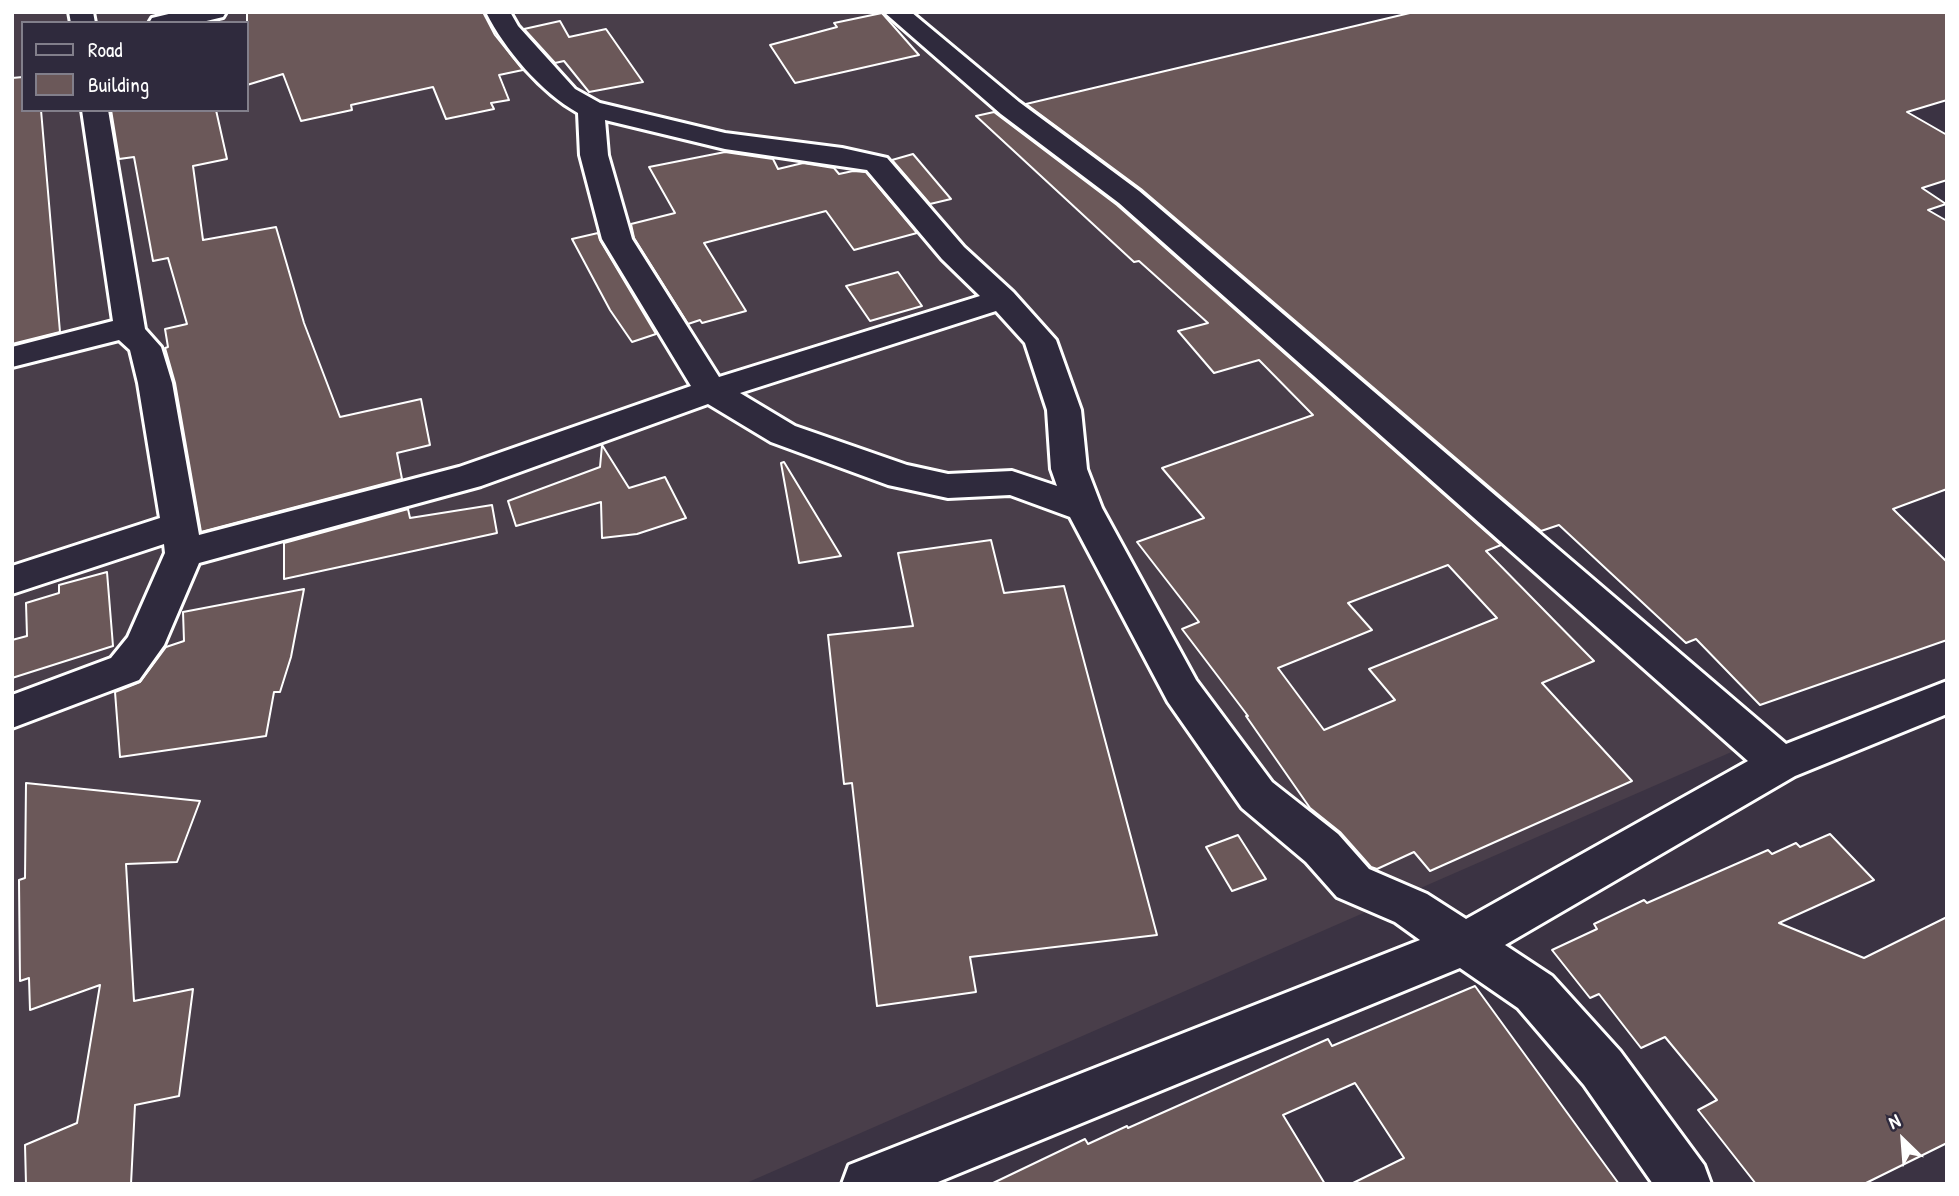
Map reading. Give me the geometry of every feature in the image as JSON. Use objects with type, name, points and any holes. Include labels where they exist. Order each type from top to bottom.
[{"type":"street","points":[[171,21],[214,12]]},
{"type":"street","points":[[498,12],[507,29],[566,95],[591,108],[725,141],[842,156],[877,164],[902,190],[953,253],[1002,299],[1040,340],[1064,410],[1069,469],[1084,508],[1182,691],[1257,795],[1322,848],[1353,883],[1411,908],[1535,992],[1602,1068],[1685,1184]]},
{"type":"street","points":[[896,12],[1010,108],[1129,197],[1780,764]]},
{"type":"street","points":[[591,108],[594,155],[617,239],[711,391],[783,434],[901,476],[948,486],[1012,483],[1084,508]]},
{"type":"street","points":[[12,712],[125,669],[144,645],[182,539],[155,383],[145,347],[128,330],[131,327],[95,112]]},
{"type":"street","points":[[12,580],[182,539],[468,477],[711,391],[1002,299]]},
{"type":"street","points":[[12,357],[131,327]]},
{"type":"street","points":[[868,1184],[1465,944],[1780,764],[1947,697]]},
{"type":"shaded area","points":[[12,12],[888,12],[1736,750],[744,1184],[12,1184]]},
{"type":"building","points":[[247,12],[483,12],[495,35],[523,70],[499,75],[509,100],[491,103],[494,109],[446,119],[433,87],[351,105],[352,110],[301,121],[283,74],[248,85]]},
{"type":"building","points":[[1414,12],[1947,12],[1947,100],[1907,112],[1947,135],[1947,180],[1922,188],[1946,204],[1928,210],[1947,221],[1947,489],[1893,509],[1947,562],[1947,640],[1760,705],[1696,639],[1686,643],[1559,525],[1541,531],[1141,189],[1026,104]]},
{"type":"building","points":[[882,13],[919,55],[795,83],[770,45],[837,27],[834,23]]},
{"type":"building","points":[[560,21],[569,37],[606,29],[643,82],[589,92],[564,61],[555,63],[524,29]]},
{"type":"building","points":[[21,77],[21,112],[41,112],[60,332],[12,344],[12,78]]},
{"type":"building","points":[[111,112],[216,112],[227,159],[193,166],[203,240],[276,227],[304,323],[340,417],[421,399],[430,445],[397,453],[402,479],[201,532],[175,383],[165,348],[168,347],[165,329],[187,324],[168,258],[153,261],[134,157],[119,159]]},
{"type":"building","points":[[994,112],[1117,205],[1501,545],[1486,551],[1594,661],[1542,683],[1632,781],[1430,871],[1414,852],[1377,869],[1371,867],[1340,832],[1310,808],[1248,716],[1182,629],[1199,622],[1137,542],[1204,518],[1162,468],[1313,415],[1259,360],[1214,373],[1178,331],[1208,323],[1139,261],[1134,262],[976,116]],"holes":[[[1448,565],[1497,618],[1369,669],[1395,700],[1324,730],[1278,668],[1372,630],[1348,603]]]},
{"type":"building","points":[[725,152],[773,159],[778,169],[803,163],[834,168],[839,174],[866,172],[917,233],[854,250],[826,211],[704,243],[746,311],[688,324],[634,238],[631,224],[675,213],[649,167]]},
{"type":"building","points":[[913,154],[951,199],[930,204],[892,160]]},
{"type":"building","points":[[598,233],[656,334],[632,342],[610,310],[572,239]]},
{"type":"building","points":[[898,272],[922,306],[870,321],[846,286]]},
{"type":"building","points":[[602,445],[629,488],[665,477],[686,518],[637,534],[602,538],[601,502],[516,526],[508,501],[600,467]]},
{"type":"building","points":[[784,462],[841,556],[799,563],[781,463]]},
{"type":"building","points":[[492,505],[497,533],[284,579],[284,543],[408,509],[410,518]]},
{"type":"building","points":[[991,540],[1004,593],[1064,586],[1157,935],[970,957],[976,992],[877,1006],[852,783],[844,784],[828,635],[913,626],[898,553]]},
{"type":"building","points":[[107,572],[113,646],[12,678],[12,640],[27,636],[26,603],[59,593],[59,585]]},
{"type":"building","points":[[304,589],[291,657],[280,692],[274,692],[266,736],[120,757],[115,692],[140,682],[166,647],[184,641],[183,612]]},
{"type":"building","points":[[26,783],[200,801],[177,862],[126,864],[134,1001],[193,989],[179,1096],[135,1105],[131,1184],[26,1184],[25,1145],[77,1123],[100,985],[30,1010],[29,978],[20,981],[19,880],[25,878]]},
{"type":"building","points":[[1830,834],[1874,880],[1779,923],[1864,958],[1947,917],[1947,1143],[1864,1184],[1756,1184],[1698,1110],[1717,1100],[1665,1037],[1641,1048],[1599,994],[1590,998],[1552,950],[1597,929],[1594,924],[1644,900],[1647,903],[1768,850],[1772,854],[1796,843],[1800,847]]},
{"type":"building","points":[[1238,835],[1266,879],[1232,891],[1206,847]]},
{"type":"building","points":[[1475,986],[1619,1184],[1351,1184],[1404,1158],[1355,1083],[1283,1115],[1325,1184],[991,1184],[1085,1139],[1088,1144],[1127,1126],[1128,1128],[1328,1039],[1332,1046]]}]
